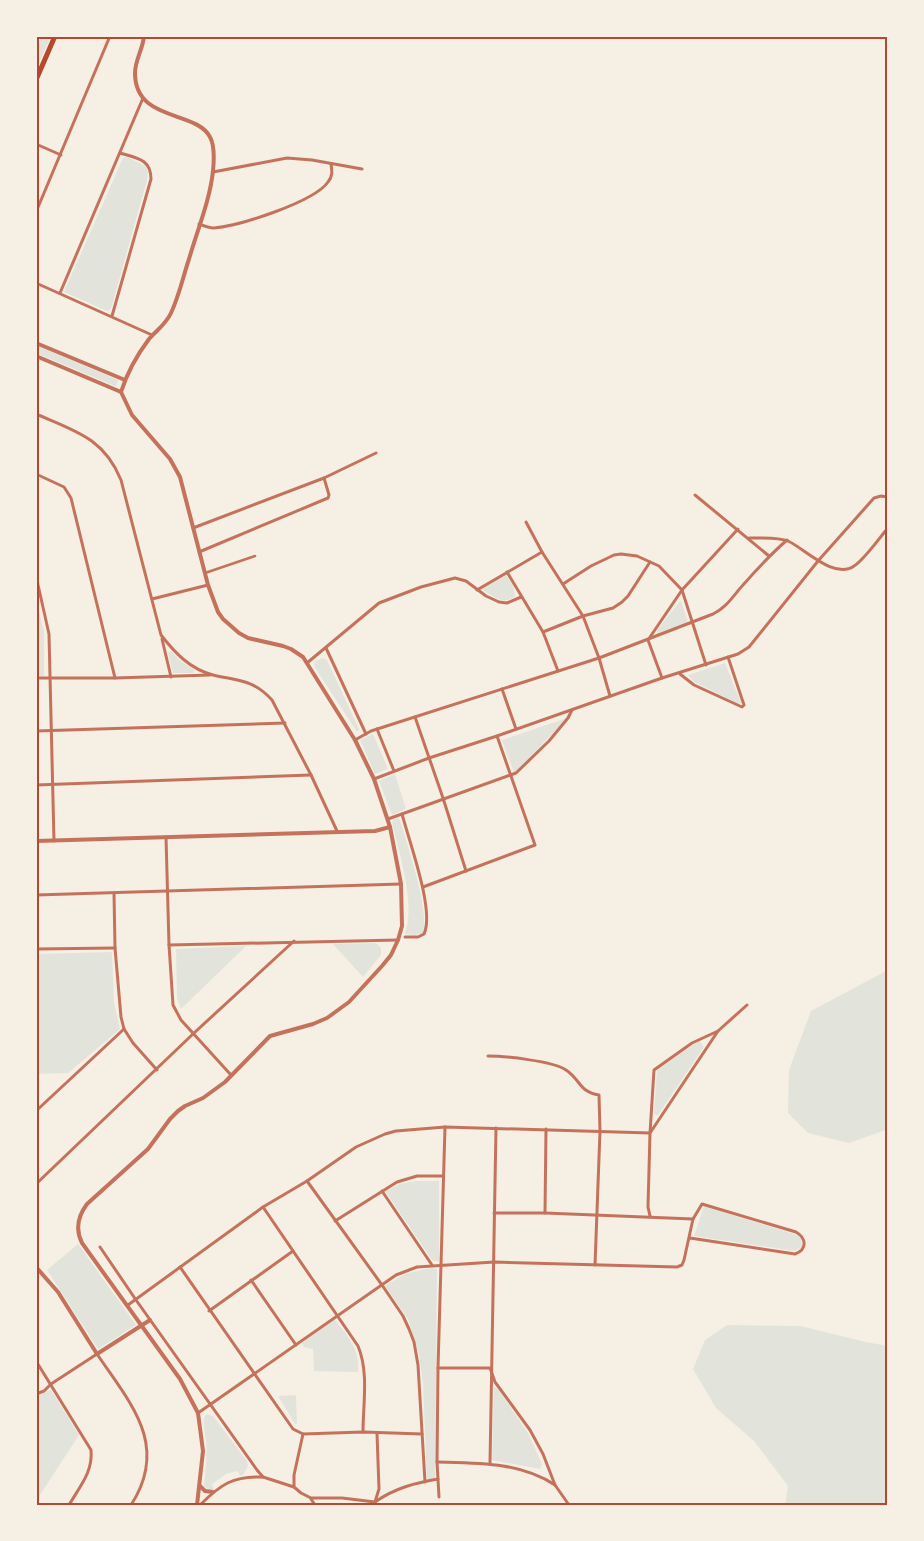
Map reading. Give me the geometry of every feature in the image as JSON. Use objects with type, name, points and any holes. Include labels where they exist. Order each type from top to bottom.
[{"type":"main road","points":[[37,77],[55,36]]},
{"type":"street","points":[[36,212],[110,36]]},
{"type":"street","points":[[121,392],[125,380],[140,352],[152,335],[167,320],[176,302],[213,172],[213,148],[211,138],[205,130],[163,112],[143,98],[137,87],[135,71],[144,36]]},
{"type":"street","points":[[60,294],[143,98]]},
{"type":"street","points":[[36,144],[61,155]]},
{"type":"street","points":[[112,316],[151,179],[151,171],[147,163],[120,153]]},
{"type":"street","points":[[213,172],[287,158],[312,160],[362,169]]},
{"type":"street","points":[[199,224],[213,228],[286,208],[323,188],[330,180],[332,174],[331,164]]},
{"type":"street","points":[[36,283],[152,335]]},
{"type":"street","points":[[36,342],[125,380]]},
{"type":"street","points":[[36,356],[121,392],[132,415],[170,459],[176,468],[182,484],[208,585],[218,612],[239,633],[257,641],[291,649],[303,657],[355,740],[374,779],[390,827],[400,884],[402,926],[398,940],[391,955],[349,1002],[327,1018],[313,1024],[270,1036],[214,1091],[178,1111],[148,1150],[82,1210],[78,1227],[78,1235],[82,1243],[180,1379],[198,1413],[203,1451],[198,1505]]},
{"type":"street","points":[[36,414],[91,439],[100,446],[114,463],[121,480],[171,677]]},
{"type":"street","points":[[193,528],[324,478],[376,453]]},
{"type":"street","points":[[36,474],[64,487],[71,498],[115,678]]},
{"type":"street","points":[[199,552],[328,498],[329,495],[324,478]]},
{"type":"street","points":[[695,495],[769,556]]},
{"type":"street","points":[[374,779],[429,758],[738,654],[749,647],[818,561],[874,498],[888,497]]},
{"type":"street","points":[[526,522],[542,552],[583,616],[599,658],[610,696]]},
{"type":"street","points":[[749,538],[787,540],[818,561],[829,566],[847,569],[852,568],[888,528]]},
{"type":"street","points":[[648,640],[682,590],[738,529]]},
{"type":"street","points":[[355,740],[377,730],[599,658],[721,610],[769,556],[787,540]]},
{"type":"street","points":[[477,590],[542,552]]},
{"type":"street","points":[[563,584],[591,566],[621,554],[637,556],[659,566],[682,590],[706,665]]},
{"type":"street","points":[[205,573],[255,556]]},
{"type":"street","points":[[543,632],[583,616],[613,608],[628,596],[650,562]]},
{"type":"street","points":[[508,572],[543,632],[558,671]]},
{"type":"street","points":[[36,576],[49,634],[54,841]]},
{"type":"street","points":[[307,663],[379,603],[394,596],[455,578],[466,581],[486,596],[500,602],[513,602],[521,597]]},
{"type":"street","points":[[152,599],[208,585]]},
{"type":"street","points":[[161,636],[186,662],[213,675]]},
{"type":"street","points":[[648,640],[662,678]]},
{"type":"street","points":[[326,648],[366,734]]},
{"type":"street","points":[[680,674],[694,685],[742,707],[744,705],[728,657]]},
{"type":"street","points":[[36,678],[213,675],[246,682],[264,692],[272,700],[337,831]]},
{"type":"street","points":[[502,689],[516,729]]},
{"type":"street","points":[[388,819],[516,773],[549,741],[568,718],[572,710]]},
{"type":"street","points":[[415,718],[466,871]]},
{"type":"street","points":[[36,730],[285,723]]},
{"type":"street","points":[[377,730],[394,771]]},
{"type":"street","points":[[422,887],[535,845],[497,736]]},
{"type":"street","points":[[36,785],[311,776]]},
{"type":"street","points":[[402,814],[422,887],[427,921],[427,930],[421,937],[405,937]]},
{"type":"street","points":[[36,841],[375,831],[390,827]]},
{"type":"street","points":[[166,837],[173,1005],[181,1020],[231,1075]]},
{"type":"street","points":[[36,895],[400,884]]},
{"type":"street","points":[[114,893],[118,1001],[124,1029],[140,1052],[157,1070]]},
{"type":"street","points":[[169,945],[398,940]]},
{"type":"street","points":[[36,1184],[194,1033],[294,941]]},
{"type":"street","points":[[36,949],[116,948]]},
{"type":"street","points":[[650,1133],[718,1031],[747,1005]]},
{"type":"street","points":[[36,1111],[124,1029]]},
{"type":"street","points":[[650,1216],[648,1207],[650,1133],[654,1070],[692,1043],[718,1031]]},
{"type":"street","points":[[488,1056],[533,1060],[564,1068],[577,1079],[589,1094],[599,1095],[600,1131],[596,1265]]},
{"type":"street","points":[[128,1305],[263,1207],[307,1181],[346,1154],[375,1138],[396,1131],[445,1127],[650,1133]]},
{"type":"street","points":[[439,1497],[437,1462],[438,1368],[445,1127]]},
{"type":"street","points":[[490,1463],[490,1368],[496,1128]]},
{"type":"street","points":[[545,1213],[546,1129]]},
{"type":"street","points":[[335,1221],[397,1182],[417,1176],[443,1176]]},
{"type":"street","points":[[307,1181],[403,1316],[414,1342],[420,1380],[425,1482]]},
{"type":"street","points":[[382,1191],[432,1265]]},
{"type":"street","points":[[198,1413],[211,1406],[382,1285],[407,1270],[417,1267],[494,1262],[678,1268],[682,1265],[690,1238],[693,1219],[702,1204],[796,1232],[805,1240],[803,1248],[796,1254],[690,1238]]},
{"type":"street","points":[[263,1207],[352,1336],[362,1356],[364,1368],[363,1432]]},
{"type":"street","points":[[494,1213],[650,1216],[693,1219]]},
{"type":"street","points":[[100,1247],[211,1406],[264,1477]]},
{"type":"street","points":[[209,1311],[293,1251]]},
{"type":"street","points":[[36,1267],[58,1292],[134,1409],[145,1435],[148,1454],[145,1473],[131,1505]]},
{"type":"street","points":[[180,1267],[291,1427],[303,1434],[363,1432],[422,1434]]},
{"type":"street","points":[[251,1280],[296,1345]]},
{"type":"street","points":[[36,1394],[44,1391],[51,1384],[150,1320]]},
{"type":"street","points":[[36,1361],[91,1450],[92,1461],[89,1471],[69,1505]]},
{"type":"street","points":[[438,1368],[490,1368]]},
{"type":"street","points":[[490,1368],[495,1382],[537,1442],[555,1486],[569,1505]]},
{"type":"street","points":[[374,1503],[379,1489],[377,1433]]},
{"type":"street","points":[[294,1487],[294,1475],[303,1434]]},
{"type":"street","points":[[437,1462],[490,1463],[535,1474],[555,1486]]},
{"type":"street","points":[[198,1505],[223,1484],[238,1478],[264,1477],[294,1487],[311,1498],[342,1498],[374,1503],[388,1493],[413,1484],[438,1479]]},
{"type":"street","points":[[200,1486],[205,1491],[213,1492]]},
{"type":"street","points":[[311,1498],[315,1505]]},
{"type":"shaded area","points":[[42,36],[51,36],[36,70],[36,49]]},
{"type":"shaded area","points":[[127,157],[145,166],[148,172],[147,180],[111,309],[107,311],[64,292],[123,158]]},
{"type":"shaded area","points":[[36,345],[118,380],[117,385],[115,386],[36,353]]},
{"type":"shaded area","points":[[506,575],[513,585],[515,596],[511,599],[498,599],[482,589]]},
{"type":"shaded area","points":[[681,600],[688,623],[657,634],[657,630]]},
{"type":"shaded area","points":[[36,601],[44,631],[44,676],[36,676]]},
{"type":"shaded area","points":[[171,651],[182,662],[195,670],[193,673],[173,673],[168,653]]},
{"type":"shaded area","points":[[323,658],[327,660],[359,729],[357,732],[314,666],[315,661]]},
{"type":"shaded area","points":[[725,663],[741,703],[739,704],[694,682],[688,675]]},
{"type":"shaded area","points":[[567,718],[517,771],[514,773],[502,740]]},
{"type":"shaded area","points":[[373,734],[388,769],[375,774],[360,740]]},
{"type":"shaded area","points":[[395,774],[406,809],[392,815],[379,781]]},
{"type":"shaded area","points":[[398,818],[421,894],[424,923],[423,933],[415,935],[405,934],[409,909],[408,894],[392,822]]},
{"type":"shaded area","points":[[376,943],[381,948],[381,955],[363,977],[333,944]]},
{"type":"shaded area","points":[[246,946],[181,1009],[177,998],[176,949]]},
{"type":"shaded area","points":[[112,952],[114,1003],[120,1029],[68,1073],[36,1074],[36,954]]},
{"type":"shaded area","points":[[888,970],[888,1129],[849,1143],[808,1133],[788,1113],[789,1070],[811,1011]]},
{"type":"shaded area","points":[[699,1041],[704,1047],[658,1115],[654,1114],[657,1070]]},
{"type":"shaded area","points":[[416,1181],[439,1181],[439,1261],[433,1261],[385,1191],[400,1184]]},
{"type":"shaded area","points":[[704,1206],[797,1235],[801,1238],[802,1246],[795,1251],[694,1236]]},
{"type":"shaded area","points":[[78,1244],[136,1325],[98,1349],[47,1270]]},
{"type":"shaded area","points":[[431,1268],[437,1269],[435,1480],[427,1481],[423,1385],[419,1354],[408,1319],[385,1286],[407,1273]]},
{"type":"shaded area","points":[[334,1319],[352,1343],[357,1356],[358,1372],[314,1371],[313,1349],[304,1347],[302,1343]]},
{"type":"shaded area","points":[[727,1325],[800,1326],[888,1346],[888,1505],[785,1505],[788,1486],[754,1441],[716,1408],[693,1369],[705,1340]]},
{"type":"shaded area","points":[[494,1387],[498,1389],[528,1433],[542,1464],[540,1469],[492,1460]]},
{"type":"shaded area","points":[[51,1390],[79,1435],[36,1501],[36,1396]]},
{"type":"shaded area","points":[[296,1395],[297,1424],[295,1424],[278,1396]]},
{"type":"shaded area","points":[[206,1414],[213,1416],[247,1461],[248,1466],[243,1475],[240,1476],[238,1471],[226,1474],[212,1484],[214,1489],[209,1491],[204,1485],[207,1453],[204,1426]]}]
